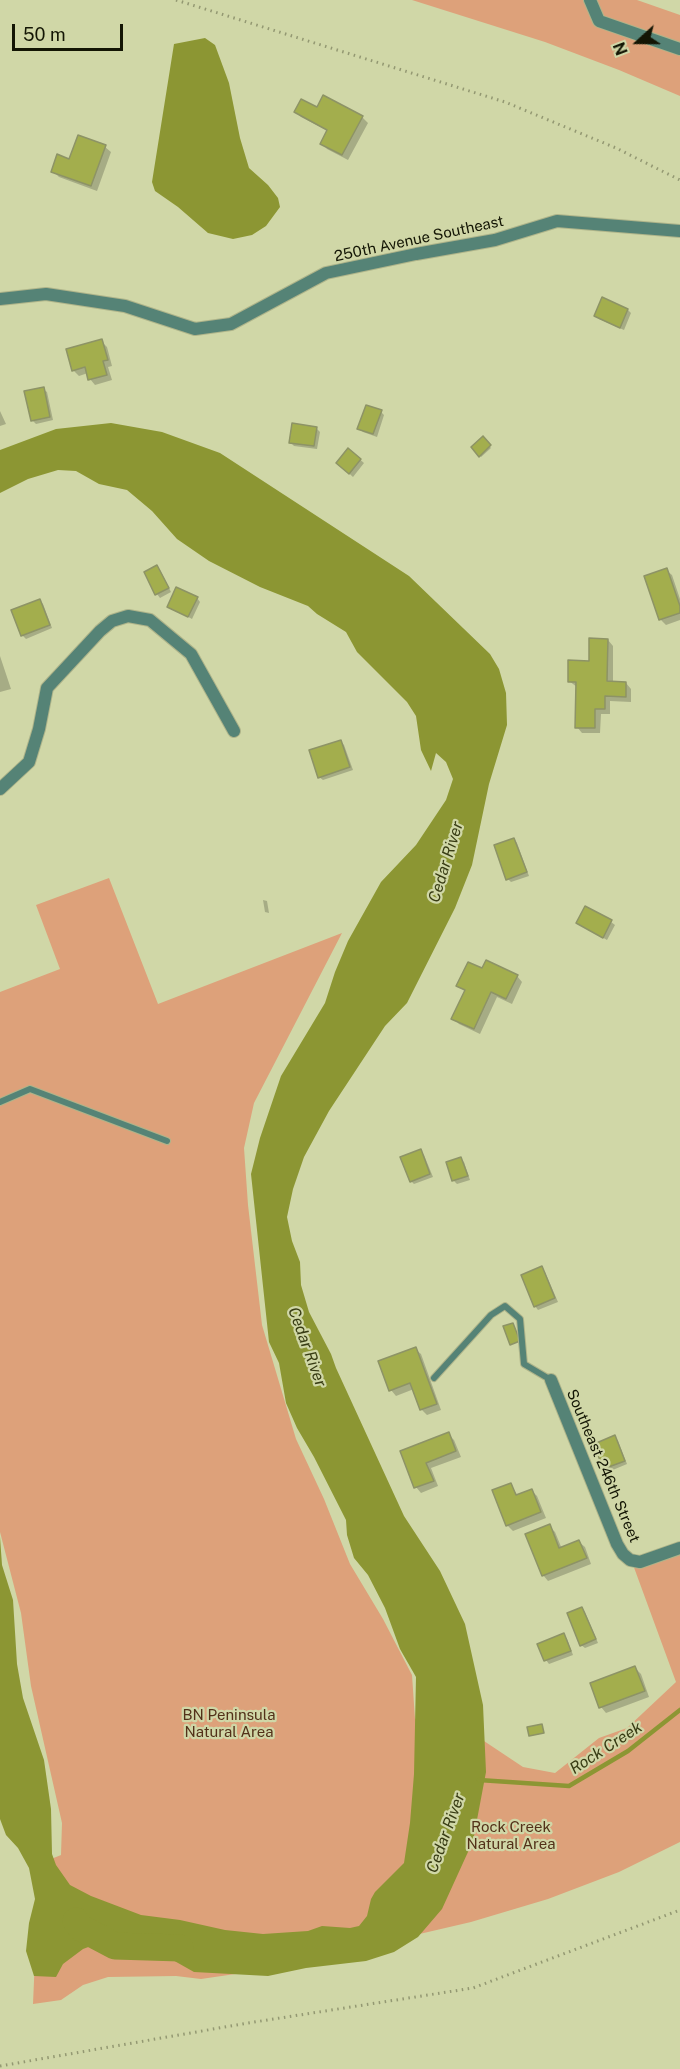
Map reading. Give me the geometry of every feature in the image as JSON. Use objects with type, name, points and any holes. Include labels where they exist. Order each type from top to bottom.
[{"type":"street","points":[[590,0],[599,21],[680,50]]},
{"type":"street","name":"250th Avenue Southeast","points":[[0,299],[46,294],[125,306],[195,329],[231,324],[326,273],[495,240],[557,221],[680,231]]},
{"type":"street","points":[[0,789],[29,762],[39,729],[47,688],[100,631],[112,621],[128,616],[150,620],[191,654],[234,731]]},
{"type":"street","name":"Southeast 246th Street","points":[[551,1380],[617,1544],[630,1560],[640,1562],[680,1548]]},
{"type":"lane","points":[[0,1102],[30,1089],[167,1141]]},
{"type":"lane","points":[[434,1378],[491,1315],[505,1306],[520,1319],[524,1364],[551,1380]]},
{"type":"path","points":[[176,0],[505,102],[616,148],[680,180]]},
{"type":"path","points":[[0,2066],[236,2025],[473,1988],[680,1910]]},
{"type":"green space","points":[[412,0],[637,0],[680,15],[680,96],[545,42]]},
{"type":"green space","name":"BN Peninsula Natural Area","points":[[109,878],[158,1004],[342,933],[254,1103],[244,1148],[262,1325],[296,1439],[324,1499],[350,1564],[383,1619],[412,1675],[415,1719],[439,1711],[523,1767],[555,1773],[599,1738],[627,1728],[676,1682],[632,1562],[680,1543],[680,1842],[619,1872],[548,1899],[471,1922],[249,1972],[201,1979],[176,1976],[108,1977],[83,1985],[61,2000],[33,2004],[39,1864],[61,1855],[62,1823],[31,1686],[21,1613],[0,1532],[0,992],[60,969],[36,905]]},
{"type":"water","points":[[205,38],[215,45],[229,83],[240,138],[249,168],[268,185],[278,198],[280,207],[266,226],[252,235],[233,239],[208,233],[155,191],[152,182],[174,44]]},
{"type":"water","points":[[111,423],[162,432],[220,453],[409,576],[490,654],[499,669],[506,693],[507,725],[489,784],[472,865],[455,908],[407,1003],[385,1026],[329,1111],[304,1157],[293,1189],[287,1217],[292,1241],[300,1262],[301,1285],[309,1312],[331,1354],[404,1516],[440,1571],[465,1624],[483,1705],[486,1772],[473,1841],[442,1909],[418,1937],[394,1952],[366,1961],[306,1968],[268,1976],[194,1972],[155,1950],[115,1937],[83,1949],[63,1964],[56,1977],[34,1976],[26,1951],[29,1923],[35,1899],[29,1868],[18,1848],[6,1835],[0,1819],[0,1537],[2,1565],[13,1600],[17,1664],[23,1698],[44,1760],[51,1809],[52,1854],[56,1865],[70,1885],[91,1896],[141,1915],[180,1920],[225,1930],[263,1934],[308,1931],[322,1926],[350,1928],[359,1926],[367,1916],[375,1892],[404,1863],[414,1774],[416,1677],[400,1649],[385,1608],[368,1575],[354,1558],[347,1535],[346,1520],[286,1403],[279,1363],[269,1342],[251,1174],[260,1138],[281,1076],[325,1003],[348,941],[381,882],[416,845],[446,800],[453,779],[446,762],[436,753],[431,771],[421,750],[416,716],[407,702],[357,652],[346,632],[308,606],[260,587],[209,561],[177,539],[152,511],[127,490],[99,484],[76,471],[58,470],[28,479],[0,493],[0,450],[56,429]]},
{"type":"building","points":[[323,95],[363,116],[342,155],[320,144],[327,130],[294,112],[301,99],[317,107]]},
{"type":"building","points":[[78,135],[106,145],[91,186],[51,172],[57,154],[69,159]]},
{"type":"building","points":[[602,297],[628,309],[620,328],[594,316]]},
{"type":"building","points":[[102,339],[108,360],[103,361],[107,375],[88,380],[85,367],[72,371],[66,349]]},
{"type":"building","points":[[44,387],[50,417],[31,421],[24,391]]},
{"type":"building","points":[[366,405],[382,410],[373,434],[357,429]]},
{"type":"building","points":[[292,423],[317,427],[314,446],[289,443]]},
{"type":"building","points":[[483,436],[491,445],[479,457],[471,447]]},
{"type":"building","points":[[348,448],[361,459],[349,474],[336,463]]},
{"type":"building","points":[[157,565],[169,588],[155,595],[144,572]]},
{"type":"building","points":[[667,568],[680,606],[680,613],[659,620],[644,576]]},
{"type":"building","points":[[176,587],[198,597],[188,617],[167,607]]},
{"type":"building","points":[[40,599],[50,625],[21,636],[11,610]]},
{"type":"building","points":[[589,638],[608,639],[607,681],[626,682],[626,697],[605,696],[605,709],[595,709],[595,728],[575,728],[576,682],[568,682],[568,660],[589,661]]},
{"type":"building","points":[[341,740],[350,767],[318,778],[309,750]]},
{"type":"building","points":[[514,838],[527,872],[506,880],[494,845]]},
{"type":"building","points":[[585,906],[612,920],[603,938],[576,923]]},
{"type":"building","points":[[486,960],[518,975],[506,999],[491,992],[474,1029],[451,1019],[465,990],[456,986],[468,962],[482,968]]},
{"type":"building","points":[[421,1149],[430,1174],[410,1182],[400,1157]]},
{"type":"building","points":[[461,1157],[468,1176],[452,1181],[446,1162]]},
{"type":"building","points":[[542,1266],[555,1298],[534,1307],[521,1275]]},
{"type":"building","points":[[513,1323],[520,1341],[510,1345],[503,1326]]},
{"type":"building","points":[[416,1347],[437,1404],[420,1410],[410,1383],[389,1391],[378,1361]]},
{"type":"building","points":[[449,1432],[456,1451],[426,1463],[434,1481],[414,1488],[400,1451]]},
{"type":"building","points":[[615,1435],[625,1461],[603,1469],[594,1444]]},
{"type":"building","points":[[511,1483],[516,1495],[532,1489],[541,1512],[506,1526],[492,1490]]},
{"type":"building","points":[[550,1524],[559,1548],[579,1540],[587,1558],[542,1576],[525,1534]]},
{"type":"building","points":[[582,1607],[596,1639],[580,1646],[567,1613]]},
{"type":"building","points":[[564,1633],[571,1651],[544,1661],[537,1644]]},
{"type":"building","points":[[635,1666],[645,1691],[599,1708],[590,1683]]},
{"type":"building","points":[[542,1724],[544,1733],[529,1736],[527,1727]]},
{"type":"waterway","name":"Rock Creek","points":[[479,1780],[569,1786],[628,1751],[680,1710]]},
{"type":"waterway","name":"Cedar River","points":[[76,1921],[81,1928],[115,1946],[180,1948]]},
{"type":"park label","name":"Rock Creek Natural Area","points":[[511,1836]]}]
